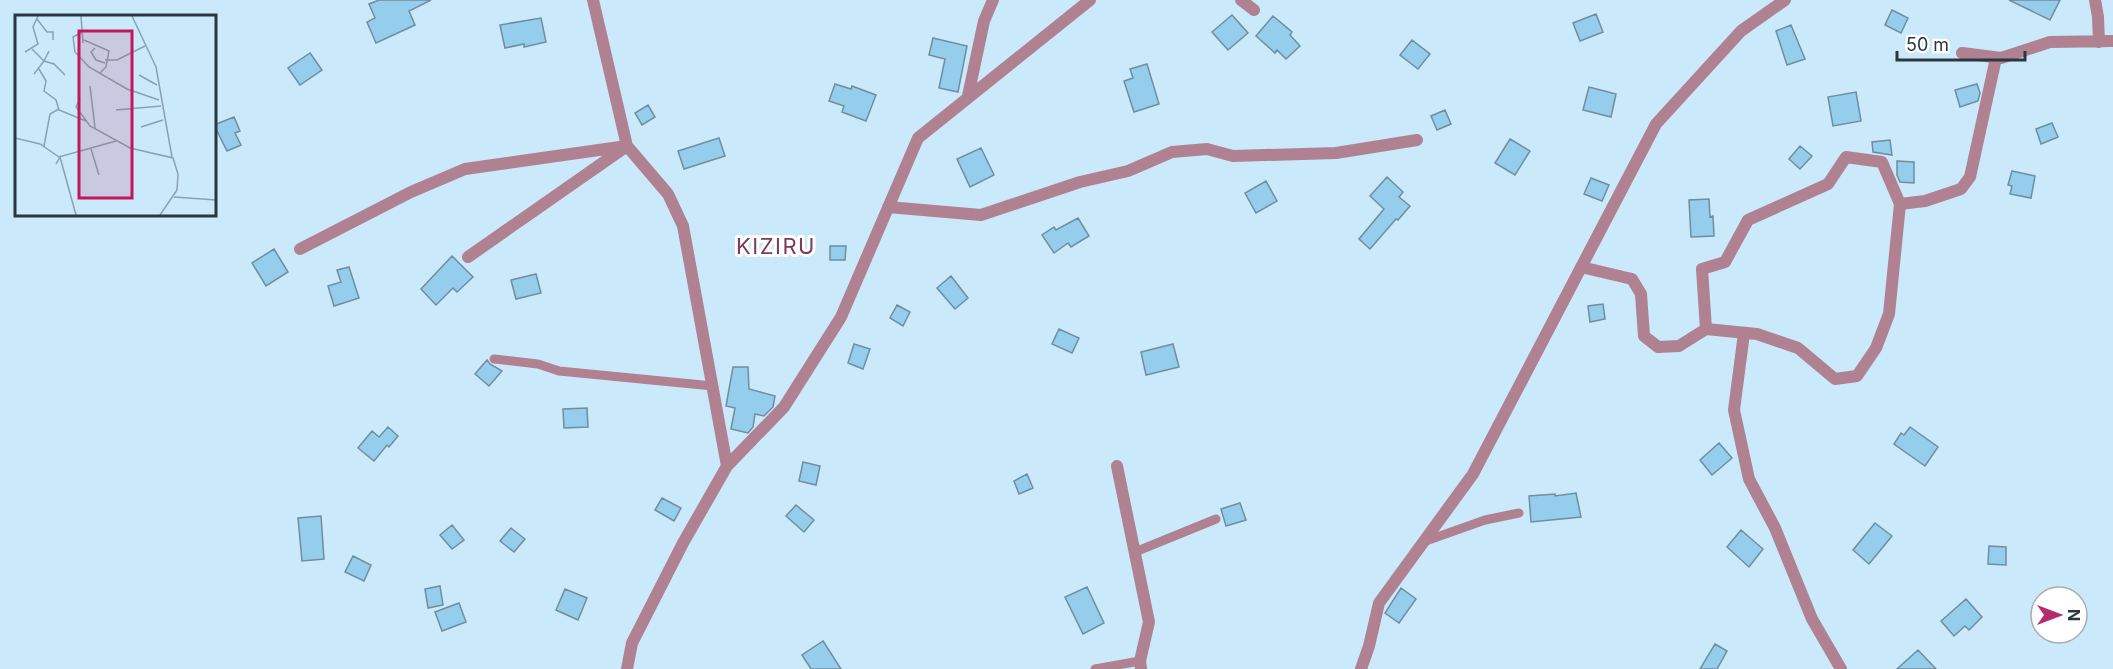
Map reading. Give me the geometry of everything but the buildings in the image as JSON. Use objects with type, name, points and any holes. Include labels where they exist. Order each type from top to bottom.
[{"type":"street","points":[[593,0],[627,146],[668,194],[683,226],[727,466]]},
{"type":"street","points":[[968,96],[984,21],[993,0]]},
{"type":"street","points":[[627,669],[632,643],[727,466],[784,407],[841,317],[918,138],[1090,0]]},
{"type":"street","points":[[1241,0],[1254,10]]},
{"type":"street","points":[[1361,669],[1379,603],[1473,474],[1656,124],[1741,31],[1785,0]]},
{"type":"street","points":[[2095,0],[2099,42]]},
{"type":"street","points":[[1962,52],[2001,58],[2050,42],[2113,41]]},
{"type":"street","points":[[1900,204],[1925,201],[1961,189],[1970,177],[1996,58]]},
{"type":"street","points":[[888,207],[981,215],[1080,182],[1128,171],[1172,152],[1207,149],[1233,156],[1336,153],[1417,140]]},
{"type":"street","points":[[300,249],[411,192],[465,169],[627,146]]},
{"type":"street","points":[[468,257],[627,146]]},
{"type":"street","points":[[1581,267],[1632,279],[1641,294],[1644,336],[1658,346],[1679,346],[1706,329],[1757,334],[1797,348],[1835,379],[1857,376],[1876,348],[1889,314],[1900,204],[1882,162],[1846,158],[1828,184],[1748,220],[1725,262],[1702,270],[1706,329]]},
{"type":"street","points":[[1744,333],[1734,410],[1749,479],[1775,528],[1812,618],[1841,669]]},
{"type":"street","points":[[1117,466],[1149,622],[1141,665]]},
{"type":"lane","points":[[494,359],[538,364],[559,371],[713,386]]},
{"type":"lane","points":[[1423,542],[1485,520],[1519,513]]},
{"type":"lane","points":[[1135,552],[1216,519]]},
{"type":"lane","points":[[1095,669],[1141,665]]},
{"type":"district","name":"KIZIRU","points":[[776,246]]}]
